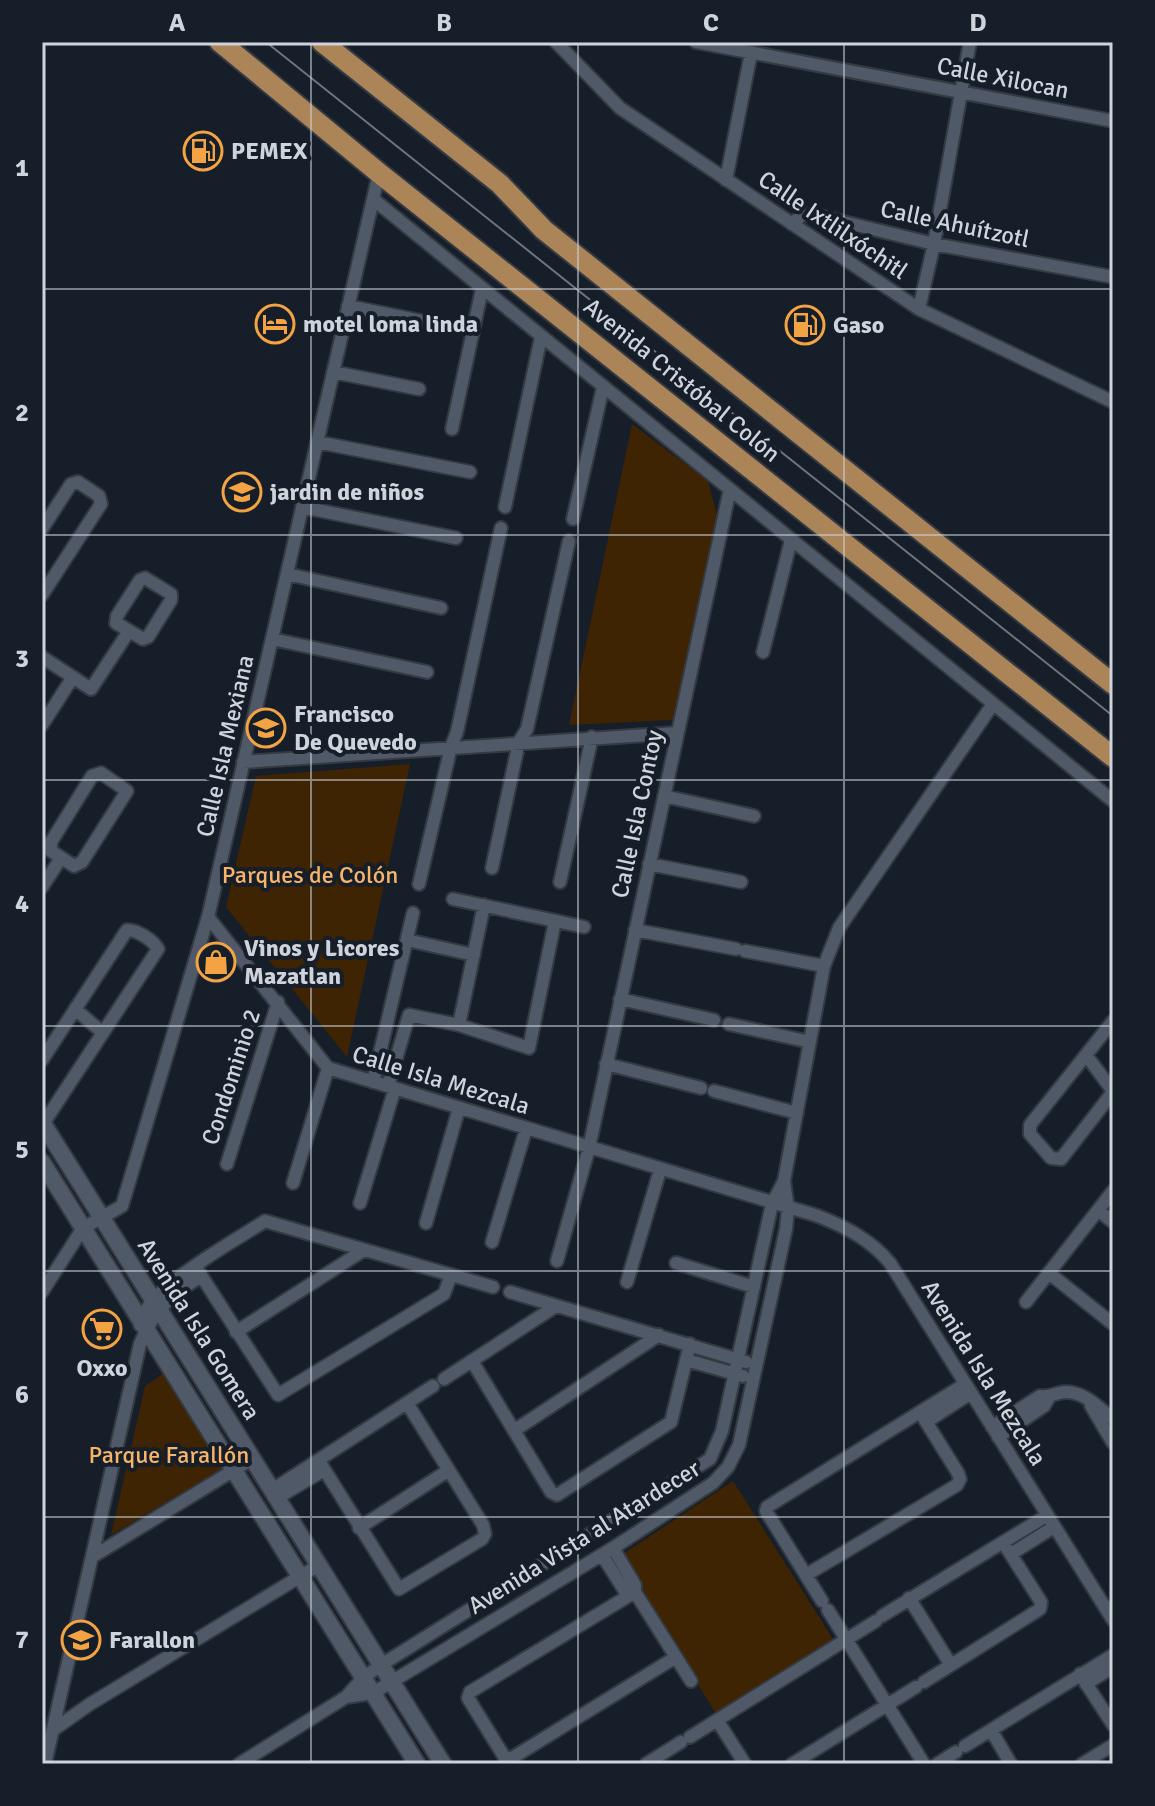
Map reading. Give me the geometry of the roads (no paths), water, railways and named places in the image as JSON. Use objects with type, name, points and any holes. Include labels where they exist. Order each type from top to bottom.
[{"type":"main road","name":"Avenida Cristóbal Colón","points":[[220,42],[379,173],[1113,757]]},
{"type":"main road","name":"Avenida Cristóbal Colón","points":[[322,42],[500,184],[544,230],[1113,684]]},
{"type":"street","name":"Calle Ixtlilxóchitl","points":[[556,42],[620,108],[919,309],[1113,402]]},
{"type":"street","name":"Calle Xilocan","points":[[696,42],[1113,121]]},
{"type":"street","points":[[919,309],[934,244],[970,42]]},
{"type":"street","points":[[726,180],[751,53]]},
{"type":"street","name":"Calle Isla Mexiana","points":[[42,1292],[83,1228],[122,1206],[208,917],[379,173]]},
{"type":"street","points":[[373,199],[1113,801]]},
{"type":"street","name":"Calle Ahuítzotl","points":[[792,224],[802,215],[811,214],[934,244],[1113,277]]},
{"type":"street","points":[[452,429],[482,289]]},
{"type":"street","points":[[348,306],[431,323]]},
{"type":"street","points":[[505,507],[541,337]]},
{"type":"street","points":[[333,372],[419,389]]},
{"type":"street","points":[[573,519],[603,387]]},
{"type":"street","points":[[317,442],[470,472]]},
{"type":"street","points":[[42,529],[71,484],[78,482],[99,496],[101,504],[44,589]]},
{"type":"street","name":"Calle Isla Contoy","points":[[557,1261],[589,1148],[730,489]]},
{"type":"street","points":[[302,507],[456,538]]},
{"type":"street","points":[[419,884],[457,732],[501,528]]},
{"type":"street","points":[[763,652],[791,540]]},
{"type":"street","points":[[492,868],[519,742],[527,729],[569,541]]},
{"type":"street","points":[[287,574],[441,608]]},
{"type":"street","points":[[145,578],[171,594],[171,600],[148,637],[143,639],[129,631],[116,623],[117,616],[140,580],[145,578]]},
{"type":"street","points":[[42,657],[91,689],[129,631]]},
{"type":"street","points":[[272,639],[427,672]]},
{"type":"street","points":[[42,725],[73,677]]},
{"type":"street","name":"Avenida Vista al Atardecer","points":[[346,1697],[363,1678],[381,1665],[710,1459],[720,1440],[772,1204],[784,1181],[824,966],[839,928],[993,704]]},
{"type":"street","points":[[243,762],[677,733]]},
{"type":"street","points":[[560,882],[592,737]]},
{"type":"street","points":[[101,773],[127,791],[82,862],[74,866],[61,858],[51,851],[51,842],[92,776],[101,773]]},
{"type":"street","points":[[664,796],[754,816]]},
{"type":"street","points":[[42,887],[61,858]]},
{"type":"street","points":[[649,864],[741,882]]},
{"type":"street","points":[[453,899],[584,927]]},
{"type":"street","points":[[459,1025],[484,905]]},
{"type":"street","points":[[373,1082],[413,913]]},
{"type":"street","name":"Calle Isla Mezcala","points":[[208,917],[328,1068],[660,1170]]},
{"type":"street","points":[[360,1203],[409,1015],[459,1025],[529,1048],[555,921]]},
{"type":"street","points":[[42,1060],[127,930],[133,930],[156,944],[158,949],[42,1123]]},
{"type":"street","points":[[635,930],[824,966]]},
{"type":"street","points":[[407,940],[474,955]]},
{"type":"street","points":[[620,999],[714,1020]]},
{"type":"street","name":"Condominio 2","points":[[227,1164],[278,1002]]},
{"type":"street","points":[[75,1009],[103,1033]]},
{"type":"street","points":[[1086,1055],[1113,1092],[1061,1159],[1051,1158],[1030,1134],[1030,1125],[1113,1021]]},
{"type":"street","points":[[729,1024],[810,1042]]},
{"type":"street","points":[[606,1064],[701,1088]]},
{"type":"street","points":[[293,1183],[328,1068]]},
{"type":"street","points":[[714,1091],[797,1113]]},
{"type":"street","points":[[426,1223],[459,1108]]},
{"type":"street","name":"Avenida Isla Gomera","points":[[42,1123],[443,1764]]},
{"type":"street","points":[[492,1242],[526,1129]]},
{"type":"street","name":"Avenida Isla Gomera","points":[[42,1162],[142,1331],[234,1470],[417,1764]]},
{"type":"street","points":[[627,1282],[660,1170]]},
{"type":"street","name":"Avenida Isla Mezcala","points":[[660,1170],[838,1224],[879,1250],[1113,1620]]},
{"type":"street","name":"Avenida Vista al Atardecer","points":[[373,1693],[608,1551],[713,1483],[728,1467],[739,1445],[786,1229],[788,1209],[784,1181]]},
{"type":"street","points":[[1026,1302],[1113,1191]]},
{"type":"street","points":[[1098,1210],[1113,1222]]},
{"type":"street","points":[[45,1764],[142,1331],[156,1304],[176,1292],[198,1271],[265,1221],[493,1287]]},
{"type":"street","points":[[236,1332],[364,1250]]},
{"type":"street","points":[[676,1263],[754,1287]]},
{"type":"street","points":[[198,1271],[278,1395],[444,1294],[451,1275]]},
{"type":"street","points":[[1049,1273],[1113,1324]]},
{"type":"street","points":[[510,1292],[757,1365]]},
{"type":"street","points":[[274,1494],[321,1466],[407,1403],[556,1306]]},
{"type":"street","points":[[515,1430],[659,1335]]},
{"type":"street","points":[[472,1361],[551,1492],[557,1495],[671,1422],[690,1344]]},
{"type":"street","points":[[686,1360],[754,1379]]},
{"type":"street","points":[[924,1764],[766,1511],[767,1507],[968,1388]]},
{"type":"street","points":[[995,1432],[1044,1406],[1049,1397],[1064,1392],[1085,1396],[1113,1419]]},
{"type":"street","points":[[1085,1396],[1113,1443]]},
{"type":"street","points":[[321,1466],[399,1589],[482,1539],[485,1534],[483,1525],[407,1403]]},
{"type":"street","points":[[806,1575],[957,1485],[960,1479],[958,1473],[923,1417]]},
{"type":"street","points":[[92,1557],[252,1459]]},
{"type":"street","points":[[359,1528],[449,1470]]},
{"type":"street","points":[[651,1763],[909,1598],[1046,1516]]},
{"type":"street","points":[[1011,1554],[1054,1527]]},
{"type":"street","points":[[792,1764],[1040,1609],[1041,1602],[1003,1542]]},
{"type":"street","points":[[608,1551],[632,1594],[691,1681]]},
{"type":"street","points":[[53,1730],[90,1704],[319,1565]]},
{"type":"street","points":[[632,1594],[470,1692],[468,1698],[505,1758],[512,1758],[676,1657]]},
{"type":"street","points":[[909,1598],[951,1665]]},
{"type":"street","points":[[1083,1679],[1113,1655]]},
{"type":"street","points":[[937,1764],[1083,1679],[1113,1667]]},
{"type":"street","points":[[1083,1679],[1113,1725]]},
{"type":"street","points":[[239,1764],[346,1697],[373,1693]]},
{"type":"street","points":[[59,1702],[90,1704]]},
{"type":"street","points":[[717,1720],[745,1764]]},
{"type":"street","points":[[991,1730],[1011,1764]]},
{"type":"street","points":[[1082,1764],[1113,1745]]},
{"type":"tram line","points":[[266,42],[1113,716]]},
{"type":"place","name":"PEMEX","points":[[203,151]]},
{"type":"place","name":"motel loma linda","points":[[275,324]]},
{"type":"place","name":"Gaso","points":[[805,325]]},
{"type":"place","name":"jardin de niños","points":[[242,492]]},
{"type":"place","name":"Francisco De Quevedo","points":[[266,728]]},
{"type":"place","name":"Vinos y Licores Mazatlan","points":[[216,962]]},
{"type":"place","name":"Oxxo","points":[[102,1329]]},
{"type":"place","name":"Farallon","points":[[81,1640]]},
{"type":"park label","name":"Parques de Colón","points":[[310,875]]},
{"type":"park label","name":"Parque Farallón","points":[[169,1455]]}]
